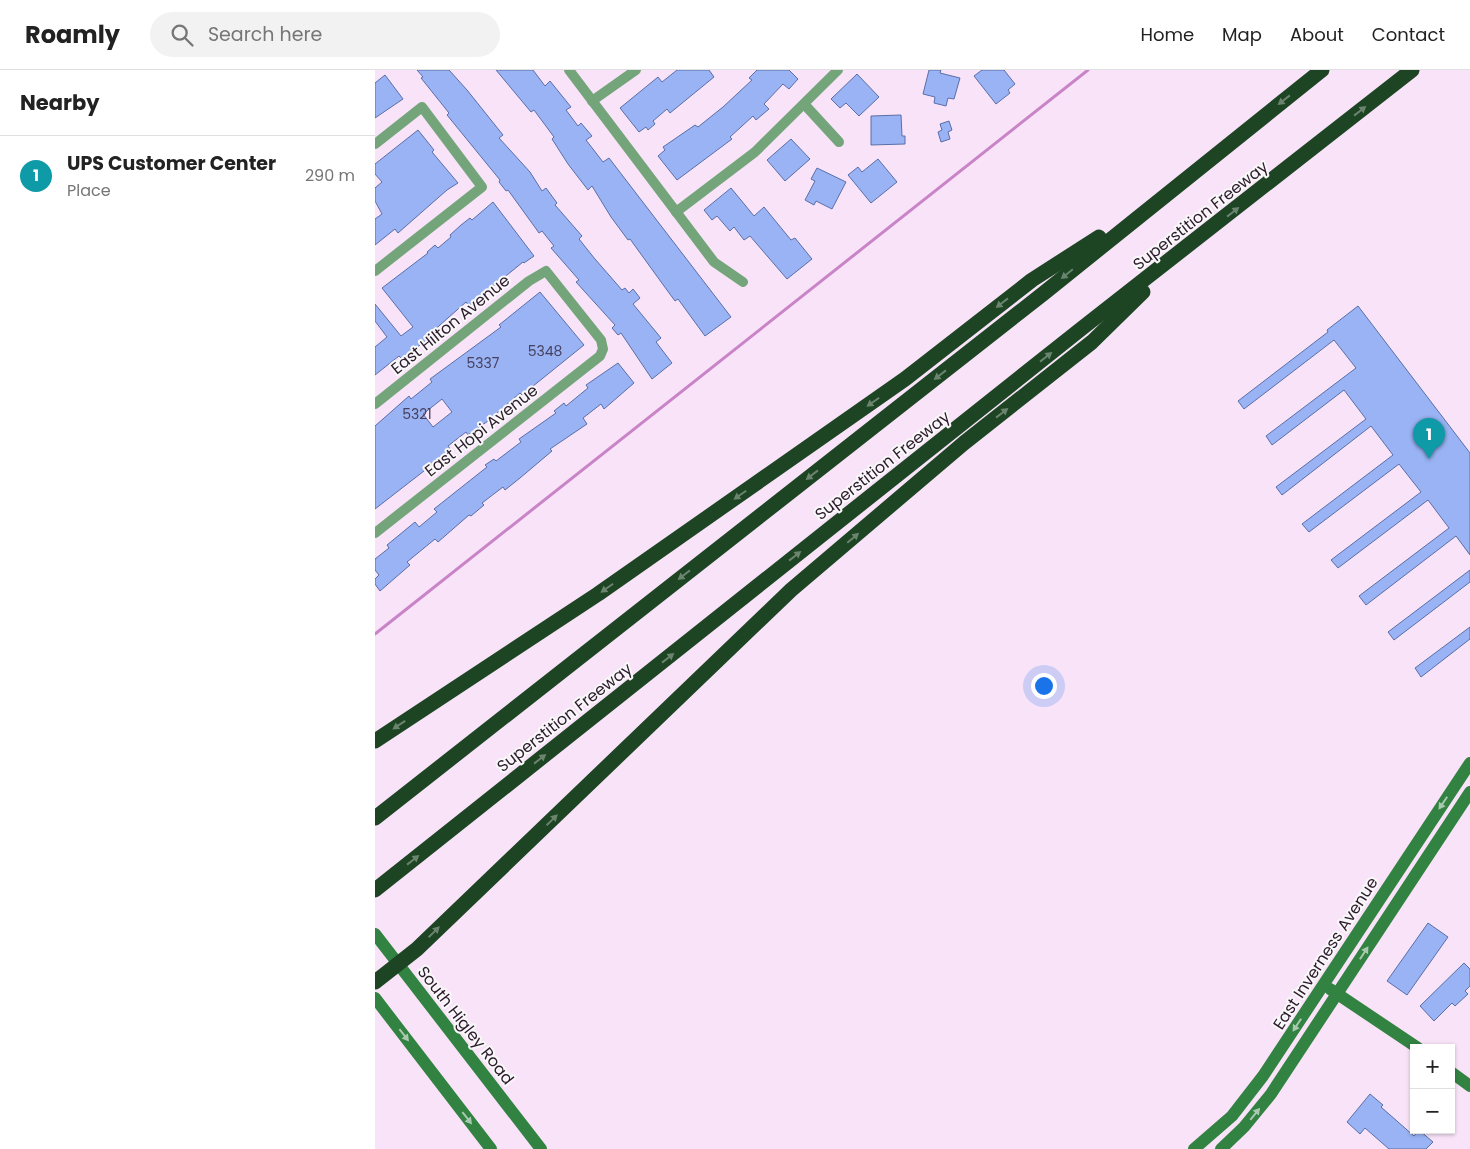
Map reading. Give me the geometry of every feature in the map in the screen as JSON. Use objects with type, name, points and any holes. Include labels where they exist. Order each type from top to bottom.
[{"type":"highway","points":[[375,818],[1036,299],[1322,70]]},
{"type":"highway","name":"Superstition Freeway","points":[[375,890],[1081,329],[1195,242],[1412,70]]},
{"type":"highway","points":[[375,741],[598,594],[897,385],[1031,280],[1159,199]]},
{"type":"highway","points":[[375,982],[398,965],[791,590],[964,443],[1092,342],[1195,242]]},
{"type":"street","points":[[569,70],[713,262],[743,282]]},
{"type":"street","points":[[592,101],[635,70]]},
{"type":"street","points":[[676,212],[755,152],[838,70]]},
{"type":"street","points":[[805,104],[839,142]]},
{"type":"street","points":[[375,144],[422,107],[482,187],[375,271]]},
{"type":"street","name":"East Hopi Avenue","points":[[375,533],[600,356],[603,349],[601,340],[546,271]]},
{"type":"street","name":"East Hilton Avenue","points":[[375,404],[529,281],[546,271]]},
{"type":"street","name":"East Inverness Avenue","points":[[1194,1149],[1222,1125],[1249,1096],[1470,763]]},
{"type":"street","name":"East Inverness Avenue","points":[[1221,1149],[1244,1127],[1271,1094],[1470,792]]},
{"type":"street","name":"South Higley Road","points":[[376,936],[541,1149]]},
{"type":"street","points":[[1324,985],[1413,1044]]},
{"type":"street","points":[[375,998],[491,1149]]},
{"type":"street","points":[[1455,1075],[1470,1086]]},
{"type":"building","points":[[417,70],[449,70],[467,90],[503,135],[499,138],[530,172],[542,191],[546,188],[557,203],[555,205],[582,236],[579,239],[595,259],[622,290],[625,288],[629,293],[633,289],[640,298],[633,304],[661,338],[656,342],[672,363],[652,379],[621,333],[618,335],[612,328],[615,325],[576,282],[579,280],[551,248],[554,246],[542,231],[539,233],[508,190],[506,191],[499,182],[500,180],[447,115],[449,113],[421,78],[423,77]]},
{"type":"building","points":[[496,70],[533,70],[545,86],[550,81],[571,107],[566,110],[578,126],[581,123],[592,136],[586,140],[603,162],[609,158],[731,317],[705,336],[678,299],[675,301],[630,239],[628,240],[592,186],[588,190],[568,164],[552,139],[554,137],[534,110],[531,112]]},
{"type":"building","points":[[677,70],[709,70],[714,77],[670,113],[667,109],[653,121],[655,124],[648,130],[646,127],[639,132],[620,108],[658,77],[662,82]]},
{"type":"building","points":[[757,70],[789,70],[798,79],[789,89],[783,84],[764,104],[769,109],[756,120],[753,116],[730,137],[732,139],[677,180],[658,156],[665,150],[663,147],[695,125],[698,127],[723,107],[752,80],[749,78]]},
{"type":"building","points":[[929,70],[941,70],[940,73],[960,78],[954,99],[948,98],[946,106],[934,103],[935,97],[923,94]]},
{"type":"building","points":[[982,70],[1004,70],[1015,84],[1008,90],[1010,93],[996,104],[974,76]]},
{"type":"building","points":[[857,74],[879,97],[859,116],[846,103],[840,108],[831,99]]},
{"type":"building","points":[[385,75],[403,99],[375,118],[375,83]]},
{"type":"building","points":[[901,115],[902,136],[905,136],[905,144],[871,145],[871,116]]},
{"type":"building","points":[[949,121],[952,130],[948,132],[950,139],[941,142],[938,132],[942,130],[940,124]]},
{"type":"building","points":[[418,130],[434,150],[432,152],[458,183],[447,190],[398,233],[395,229],[375,245],[375,219],[382,214],[375,201],[375,188],[382,182],[375,174],[375,164]]},
{"type":"building","points":[[791,139],[810,159],[785,181],[767,160]]},
{"type":"building","points":[[878,159],[897,182],[871,203],[848,175],[858,167],[862,172]]},
{"type":"building","points":[[817,168],[846,182],[832,209],[816,201],[814,205],[805,200],[815,181],[811,179]]},
{"type":"building","points":[[731,188],[754,216],[764,207],[791,240],[795,238],[812,259],[787,279],[750,236],[744,240],[734,227],[730,231],[717,216],[712,220],[704,210]]},
{"type":"building","points":[[493,202],[534,256],[523,262],[469,306],[466,302],[431,333],[433,335],[402,359],[399,356],[375,375],[375,347],[387,337],[375,321],[375,304],[401,336],[413,327],[382,288],[428,253],[435,245],[438,248],[461,225],[470,218],[472,220]]},
{"type":"building","points":[[540,292],[584,345],[522,395],[520,393],[488,421],[468,435],[466,432],[448,446],[451,450],[375,509],[375,426],[409,396],[411,399],[432,382],[430,379],[501,327],[499,325]],"holes":[[[442,399],[452,412],[433,427],[423,414]]]},
{"type":"building","points":[[1358,306],[1470,453],[1470,555],[1456,536],[1366,605],[1359,596],[1449,528],[1428,500],[1338,568],[1331,560],[1421,492],[1399,464],[1309,532],[1302,524],[1393,455],[1371,426],[1282,495],[1276,487],[1366,419],[1344,390],[1272,445],[1266,436],[1356,368],[1334,340],[1244,409],[1238,401],[1328,332],[1327,330]]},
{"type":"building","points":[[618,363],[634,383],[604,409],[601,404],[583,418],[587,424],[550,449],[552,451],[505,490],[503,487],[482,503],[484,505],[471,516],[469,515],[438,542],[435,539],[407,562],[410,565],[380,591],[375,584],[375,579],[379,575],[375,570],[375,559],[389,548],[387,545],[415,522],[419,527],[437,512],[434,509],[487,467],[485,465],[494,459],[496,461],[521,442],[519,439],[556,413],[554,411],[564,403],[566,406],[588,388],[586,385]]},
{"type":"building","points":[[1470,570],[1470,582],[1394,640],[1388,632]]},
{"type":"building","points":[[1470,627],[1470,639],[1421,677],[1415,668]]},
{"type":"building","points":[[1428,923],[1448,937],[1407,995],[1387,981]]},
{"type":"building","points":[[1464,963],[1470,969],[1470,986],[1465,991],[1468,994],[1455,1006],[1452,1003],[1434,1021],[1420,1006]]},
{"type":"building","points":[[1370,1094],[1410,1134],[1414,1136],[1416,1134],[1424,1134],[1433,1142],[1426,1149],[1389,1149],[1365,1128],[1360,1134],[1347,1122]]},
{"type":"waterway","points":[[375,634],[1088,70]]},
{"type":"place","name":"UPS Customer Center","points":[[1429,459]]}]
